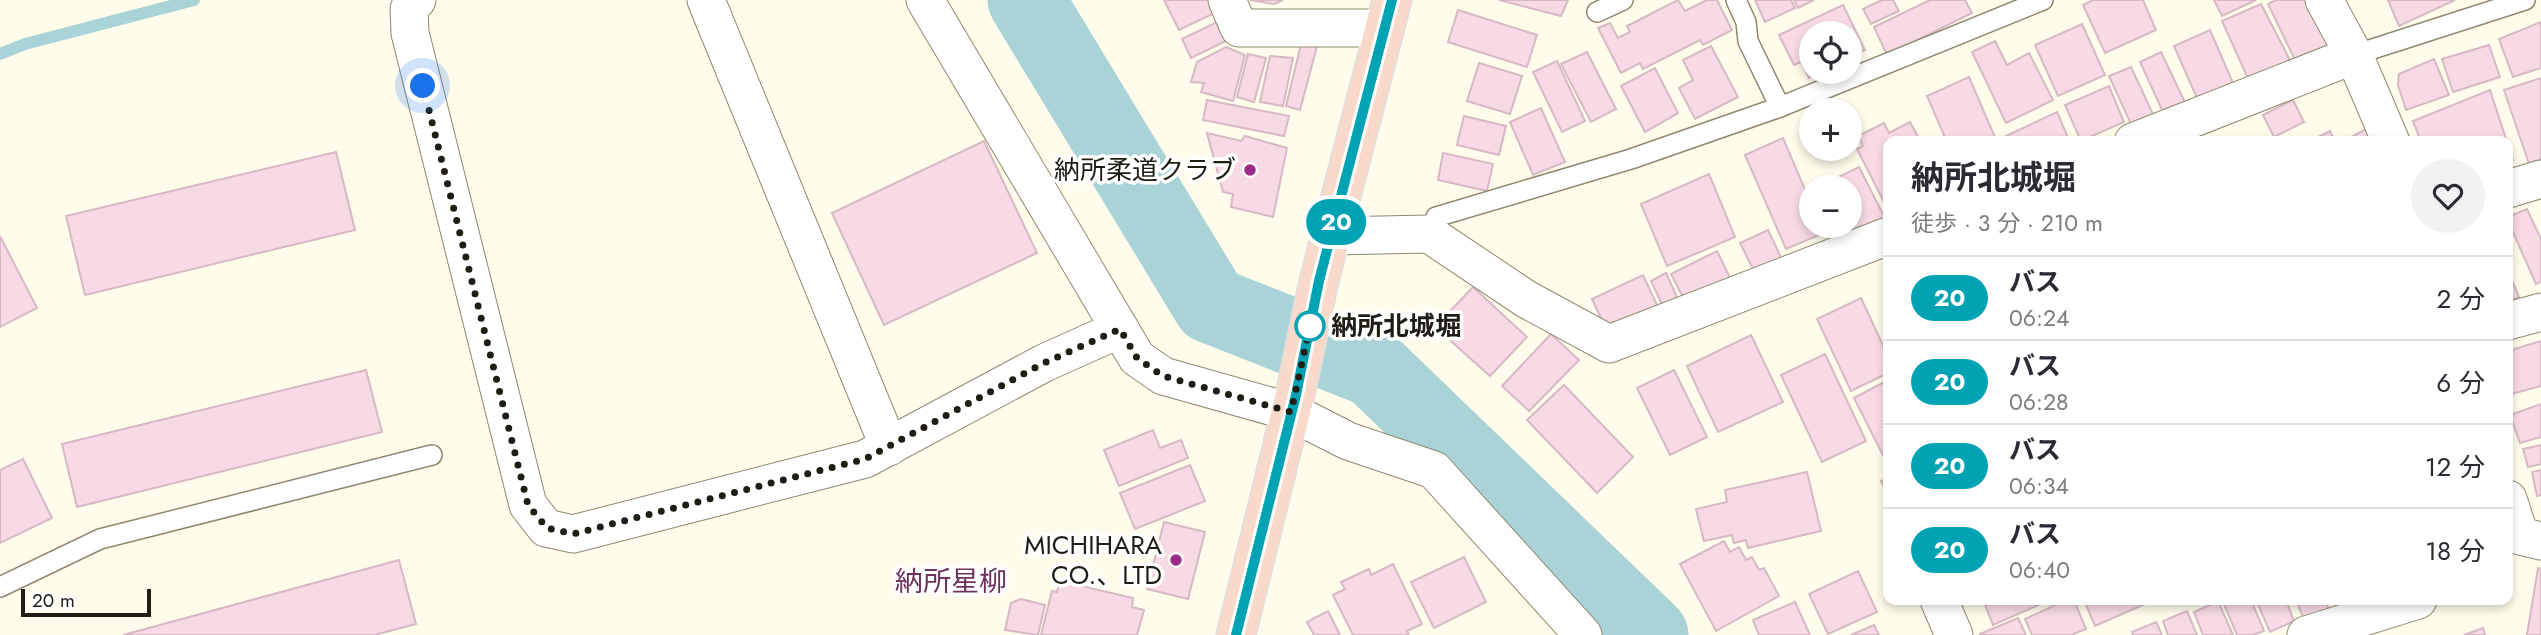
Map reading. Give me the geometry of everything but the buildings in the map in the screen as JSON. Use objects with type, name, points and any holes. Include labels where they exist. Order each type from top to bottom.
[{"type":"main road","points":[[1236,635],[1293,404],[1319,281],[1389,14]]},
{"type":"street","points":[[417,0],[408,9],[413,47],[528,505],[547,528],[573,534],[865,459],[1044,363],[1120,329]]},
{"type":"street","points":[[706,0],[888,447]]},
{"type":"street","points":[[925,0],[1137,358],[1163,376],[1293,404],[1348,441],[1434,470],[1583,635]]},
{"type":"street","points":[[1227,0],[1239,28],[1389,14]]},
{"type":"street","points":[[2324,0],[2354,55],[2388,136]]},
{"type":"street","points":[[2148,136],[2354,55]]},
{"type":"street","points":[[2513,187],[2541,179]]},
{"type":"street","points":[[1332,236],[1429,234],[1526,299],[1609,344],[1883,238]]},
{"type":"street","points":[[2513,320],[2541,312]]},
{"type":"street","points":[[2513,514],[2523,544]]},
{"type":"street","points":[[1941,605],[1954,635]]},
{"type":"street","points":[[2306,635],[2402,605]]},
{"type":"lane","points":[[1597,12],[1623,0]]},
{"type":"lane","points":[[1736,0],[1746,22],[1748,41],[1780,107]]},
{"type":"lane","points":[[1429,234],[1436,217],[1630,159],[1780,107],[2043,0]]},
{"type":"lane","points":[[2354,55],[2488,6],[2525,0]]},
{"type":"lane","points":[[0,587],[100,539],[432,455]]},
{"type":"waterway","points":[[0,54],[25,44],[194,0]]},
{"type":"waterway","points":[[1026,0],[1211,305],[1374,369],[1650,635]]},
{"type":"bus line","name":"20","points":[[1236,635],[1296,395],[1319,281],[1392,0]]},
{"type":"place","name":"納所柔道クラブ","points":[[1250,170]]},
{"type":"place","name":"納所北城堀","points":[[1310,326]]},
{"type":"place","name":"MICHIHARA CO.、LTD","points":[[1176,560]]},
{"type":"district","name":"納所星柳","points":[[951,581]]},
{"type":"route","points":[[423,86],[528,505],[547,528],[573,534],[865,459],[1044,363],[1120,329],[1137,358],[1163,376],[1291,412],[1310,326]]}]
